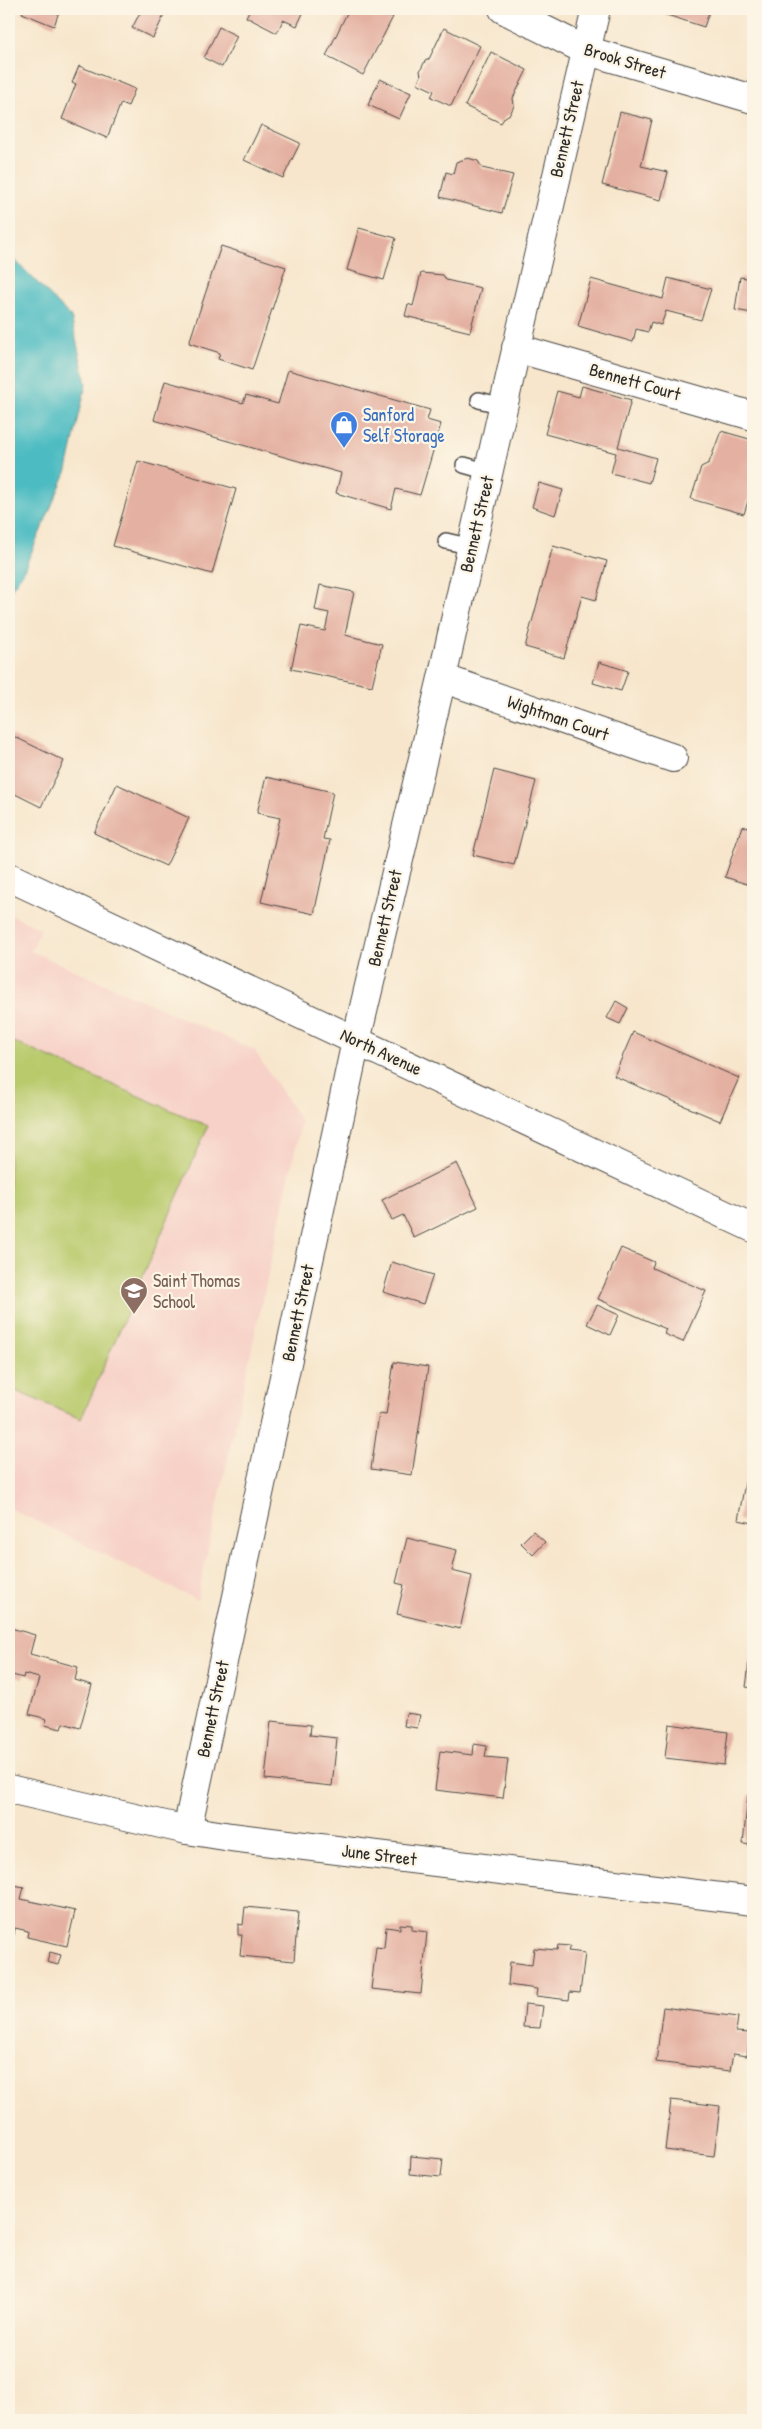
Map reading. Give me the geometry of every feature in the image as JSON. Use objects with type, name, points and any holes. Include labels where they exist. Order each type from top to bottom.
[{"type":"street","name":"Brook Street","points":[[503,9],[585,50],[753,99]]},
{"type":"street","name":"Bennett Street","points":[[186,1830],[356,1041],[442,678],[459,544],[476,468],[491,403],[516,348],[596,9]]},
{"type":"street","name":"Bennett Court","points":[[516,348],[753,416]]},
{"type":"street","name":"Wightman Court","points":[[442,678],[673,758]]},
{"type":"street","name":"North Avenue","points":[[9,877],[753,1228]]},
{"type":"street","name":"June Street","points":[[9,1788],[186,1830],[753,1901]]},
{"type":"shaded area","name":"Saint Thomas School","points":[[9,914],[41,929],[31,951],[254,1050],[301,1122],[197,1600],[9,1508]]},
{"type":"green space","points":[[9,1040],[208,1126],[81,1419],[9,1388]]},
{"type":"water","points":[[9,254],[71,317],[86,384],[67,470],[22,574],[9,592]]},
{"type":"building","points":[[24,9],[60,9],[54,26],[22,13]]},
{"type":"building","points":[[142,9],[167,9],[153,38],[132,28]]},
{"type":"building","points":[[250,9],[305,9],[297,26],[283,20],[277,33],[246,17]]},
{"type":"building","points":[[349,9],[377,9],[393,17],[363,75],[326,56]]},
{"type":"building","points":[[665,9],[710,9],[704,27],[664,14]]},
{"type":"building","points":[[219,27],[237,36],[222,67],[204,58]]},
{"type":"building","points":[[444,28],[480,46],[451,106],[431,97],[434,91],[417,83],[421,76],[420,71],[425,61],[429,59]]},
{"type":"building","points":[[491,52],[527,70],[513,98],[514,106],[510,114],[501,123],[465,106]]},
{"type":"building","points":[[79,66],[135,89],[128,106],[121,103],[107,138],[62,119],[76,84],[72,83]]},
{"type":"building","points":[[380,79],[411,93],[399,119],[368,105]]},
{"type":"building","points":[[620,112],[652,120],[641,166],[668,172],[661,200],[602,185]]},
{"type":"building","points":[[261,125],[300,143],[283,178],[244,160]]},
{"type":"building","points":[[468,158],[478,161],[482,168],[513,175],[502,213],[440,197],[446,172],[453,174],[456,162]]},
{"type":"building","points":[[359,228],[396,238],[384,280],[347,270]]},
{"type":"building","points":[[221,246],[286,267],[252,370],[218,359],[220,353],[189,343]]},
{"type":"building","points":[[421,273],[443,275],[446,280],[481,288],[470,332],[405,316],[408,304],[413,306]]},
{"type":"building","points":[[740,277],[753,279],[752,313],[735,310]]},
{"type":"building","points":[[668,278],[711,289],[701,320],[666,311],[661,325],[651,322],[648,332],[636,329],[633,342],[578,326],[591,279],[663,299]]},
{"type":"building","name":"Sanford Self Storage","points":[[288,370],[430,410],[427,420],[441,424],[420,495],[396,489],[391,509],[336,493],[341,473],[154,420],[165,381],[243,403],[246,395],[278,404]]},
{"type":"building","points":[[582,386],[631,400],[618,447],[656,458],[649,483],[611,473],[616,453],[545,434],[557,391],[579,397]]},
{"type":"building","points":[[721,431],[753,440],[753,485],[744,514],[691,499],[701,467],[709,463]]},
{"type":"building","points":[[138,461],[236,489],[212,574],[113,546]]},
{"type":"building","points":[[539,483],[563,490],[555,515],[532,507]]},
{"type":"building","points":[[553,546],[607,561],[596,600],[582,596],[564,658],[525,647]]},
{"type":"building","points":[[320,585],[354,592],[345,635],[382,644],[372,686],[291,669],[301,626],[325,631],[329,613],[315,610]]},
{"type":"building","points":[[599,662],[628,671],[621,691],[593,683]]},
{"type":"building","points":[[9,734],[64,761],[41,807],[9,791]]},
{"type":"building","points":[[494,770],[536,781],[514,865],[473,855]]},
{"type":"building","points":[[266,777],[333,792],[323,839],[330,840],[314,914],[261,902],[280,818],[257,813]]},
{"type":"building","points":[[117,784],[189,818],[166,866],[94,833]]},
{"type":"building","points":[[742,826],[753,829],[753,886],[725,877]]},
{"type":"building","points":[[616,1001],[628,1008],[620,1024],[607,1018]]},
{"type":"building","points":[[633,1032],[739,1078],[720,1121],[614,1076]]},
{"type":"building","points":[[457,1163],[478,1207],[414,1238],[403,1215],[392,1220],[382,1200]]},
{"type":"building","points":[[621,1248],[654,1262],[652,1268],[706,1291],[683,1342],[664,1334],[666,1329],[598,1299]]},
{"type":"building","points":[[392,1262],[433,1275],[423,1304],[383,1292]]},
{"type":"building","points":[[597,1305],[619,1315],[610,1335],[587,1324]]},
{"type":"building","points":[[394,1362],[428,1367],[412,1475],[371,1469],[379,1414],[386,1415]]},
{"type":"building","points":[[749,1462],[753,1463],[753,1523],[738,1520]]},
{"type":"building","points":[[533,1531],[545,1542],[533,1555],[521,1543]]},
{"type":"building","points":[[407,1538],[457,1550],[452,1571],[472,1576],[460,1629],[397,1614],[404,1585],[396,1583]]},
{"type":"building","points":[[11,1628],[35,1635],[30,1654],[78,1667],[75,1680],[92,1685],[80,1728],[63,1723],[61,1729],[45,1725],[47,1719],[29,1714],[39,1678],[24,1674],[23,1678],[9,1674],[9,1638]]},
{"type":"building","points":[[751,1649],[753,1649],[753,1688],[746,1687]]},
{"type":"building","points":[[406,1713],[420,1715],[417,1728],[404,1726]]},
{"type":"building","points":[[271,1721],[311,1725],[310,1735],[337,1738],[332,1786],[265,1779]]},
{"type":"building","points":[[669,1724],[728,1732],[724,1765],[665,1758]]},
{"type":"building","points":[[474,1744],[487,1746],[485,1757],[508,1759],[503,1798],[435,1790],[440,1751],[473,1755]]},
{"type":"building","points":[[748,1795],[753,1796],[753,1845],[743,1844]]},
{"type":"building","points":[[9,1884],[24,1887],[21,1899],[75,1911],[67,1946],[27,1937],[28,1931],[15,1928],[14,1935],[9,1934]]},
{"type":"building","points":[[245,1907],[298,1912],[294,1961],[240,1956],[242,1935],[238,1935],[238,1924],[243,1925]]},
{"type":"building","points":[[400,1924],[412,1925],[412,1930],[427,1932],[421,1994],[371,1989],[376,1947],[384,1948],[386,1927],[400,1929]]},
{"type":"building","points":[[558,1945],[570,1946],[568,1951],[585,1953],[580,1993],[570,1992],[569,2000],[536,1996],[537,1989],[508,1985],[510,1962],[532,1965],[534,1948],[557,1950]]},
{"type":"building","points":[[50,1952],[61,1955],[58,1965],[47,1962]]},
{"type":"building","points":[[525,2004],[543,2006],[540,2028],[523,2027]]},
{"type":"building","points":[[663,2007],[738,2017],[736,2032],[750,2033],[747,2056],[733,2054],[730,2071],[656,2062]]},
{"type":"building","points":[[671,2100],[720,2106],[714,2156],[665,2150]]},
{"type":"building","points":[[411,2156],[443,2159],[441,2177],[410,2174]]},
{"type":"place","name":"Sanford Self Storage","points":[[344,449]]},
{"type":"place","name":"Saint Thomas School","points":[[134,1315]]}]
